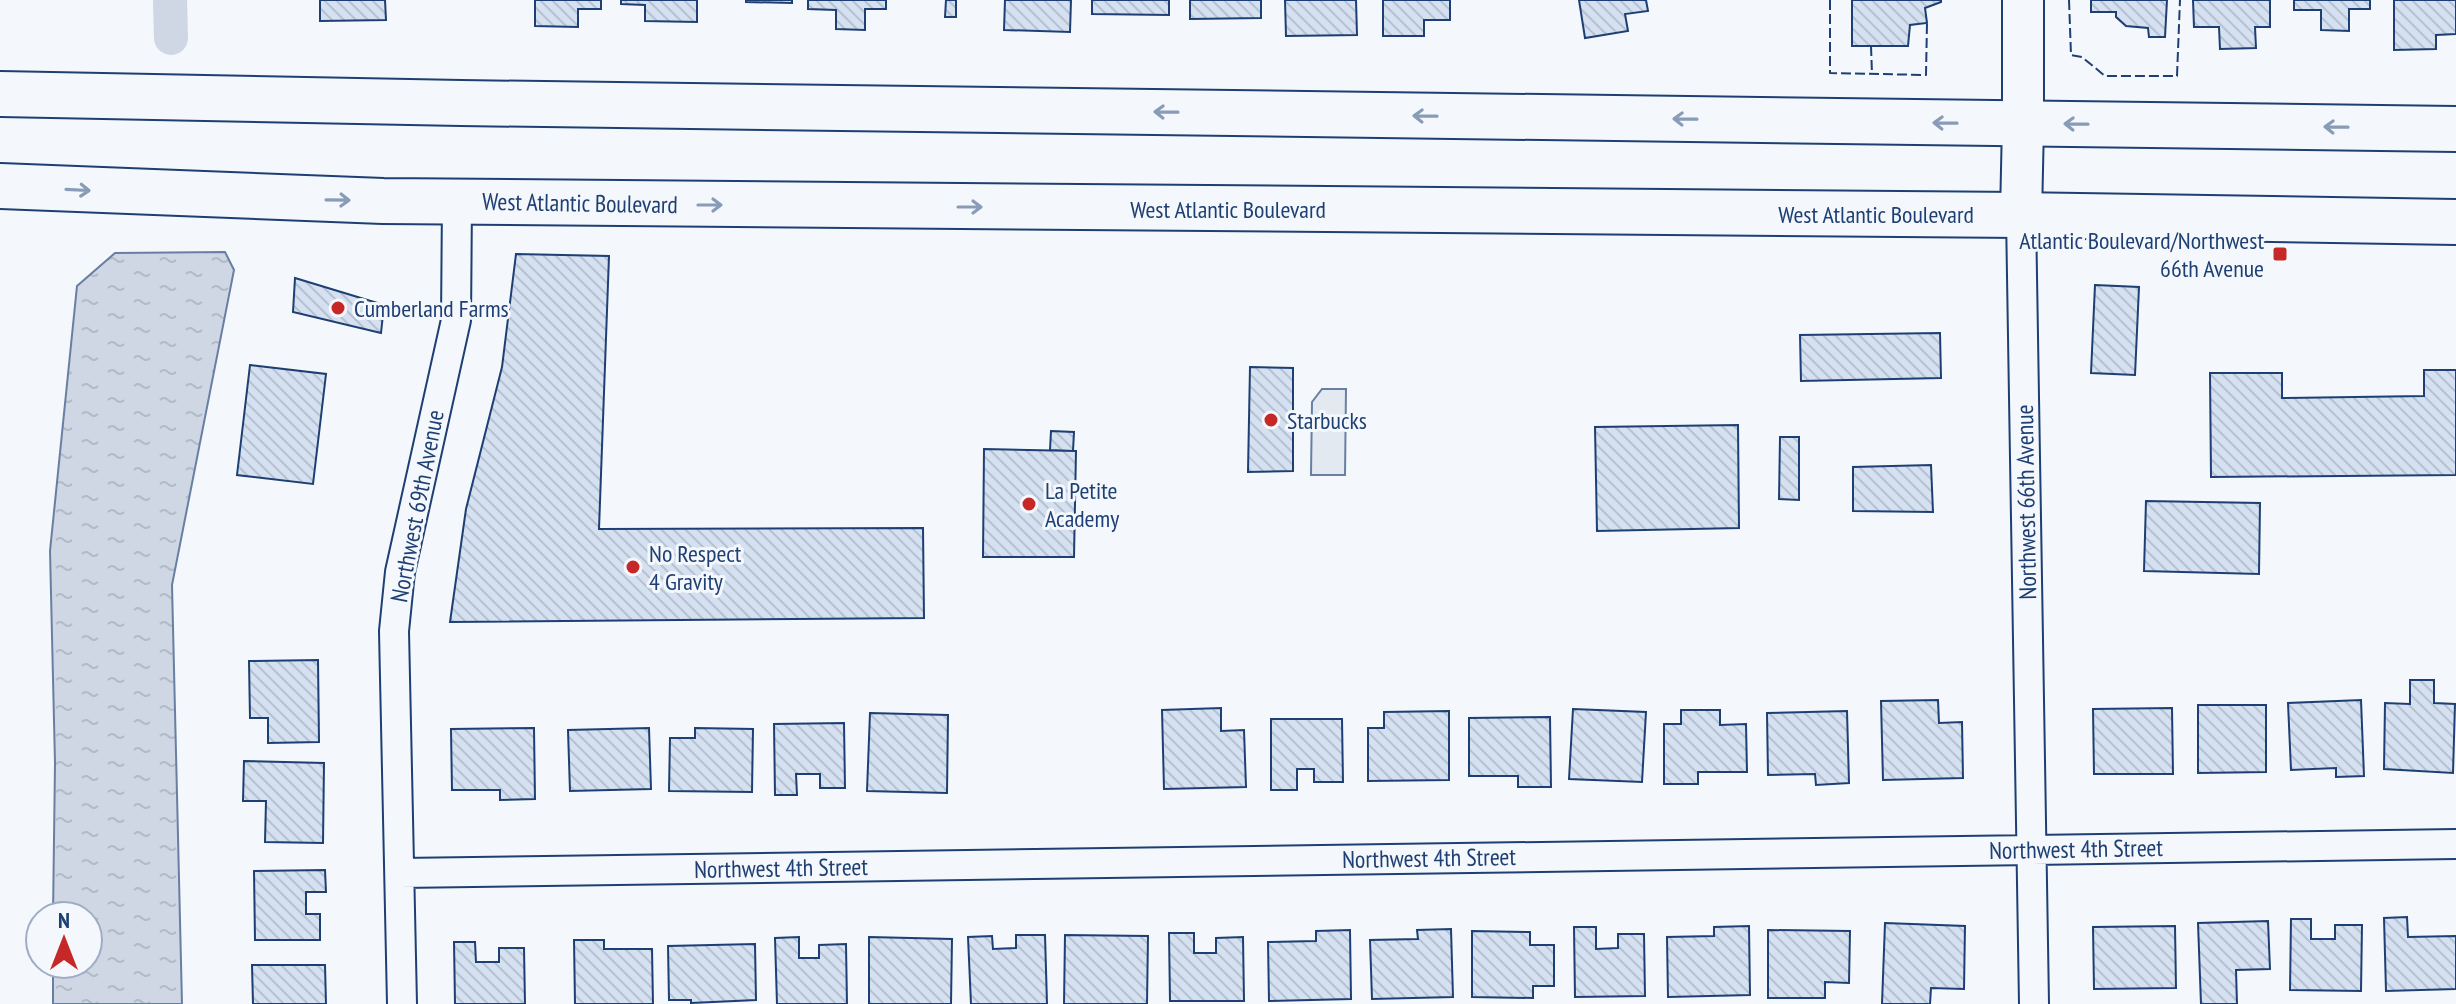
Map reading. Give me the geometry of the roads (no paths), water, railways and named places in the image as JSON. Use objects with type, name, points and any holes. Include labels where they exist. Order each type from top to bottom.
[{"type":"main road","points":[[0,94],[461,103],[2456,129]]},
{"type":"main road","name":"West Atlantic Boulevard","points":[[0,186],[287,199],[457,202],[2021,215],[2456,222]]},
{"type":"street","name":"Northwest 66th Avenue","points":[[2023,0],[2021,215],[2034,1004]]},
{"type":"street","name":"Northwest 69th Avenue","points":[[402,1004],[394,631],[400,572],[456,320],[457,202]]},
{"type":"street","name":"Northwest 4th Street","points":[[401,873],[2456,844]]},
{"type":"water","points":[[225,252],[234,270],[172,585],[182,1004],[53,1004],[53,980],[104,980],[104,900],[53,900],[55,763],[50,551],[77,286],[115,253]]},
{"type":"waterway","points":[[170,0],[171,38]]},
{"type":"place","name":"Atlantic Boulevard/Northwest 66th Avenue","points":[[2280,254]]},
{"type":"place","name":"Cumberland Farms","points":[[338,308]]},
{"type":"place","name":"Starbucks","points":[[1271,420]]},
{"type":"place","name":"La Petite Academy","points":[[1029,504]]},
{"type":"place","name":"No Respect 4 Gravity","points":[[633,567]]}]
